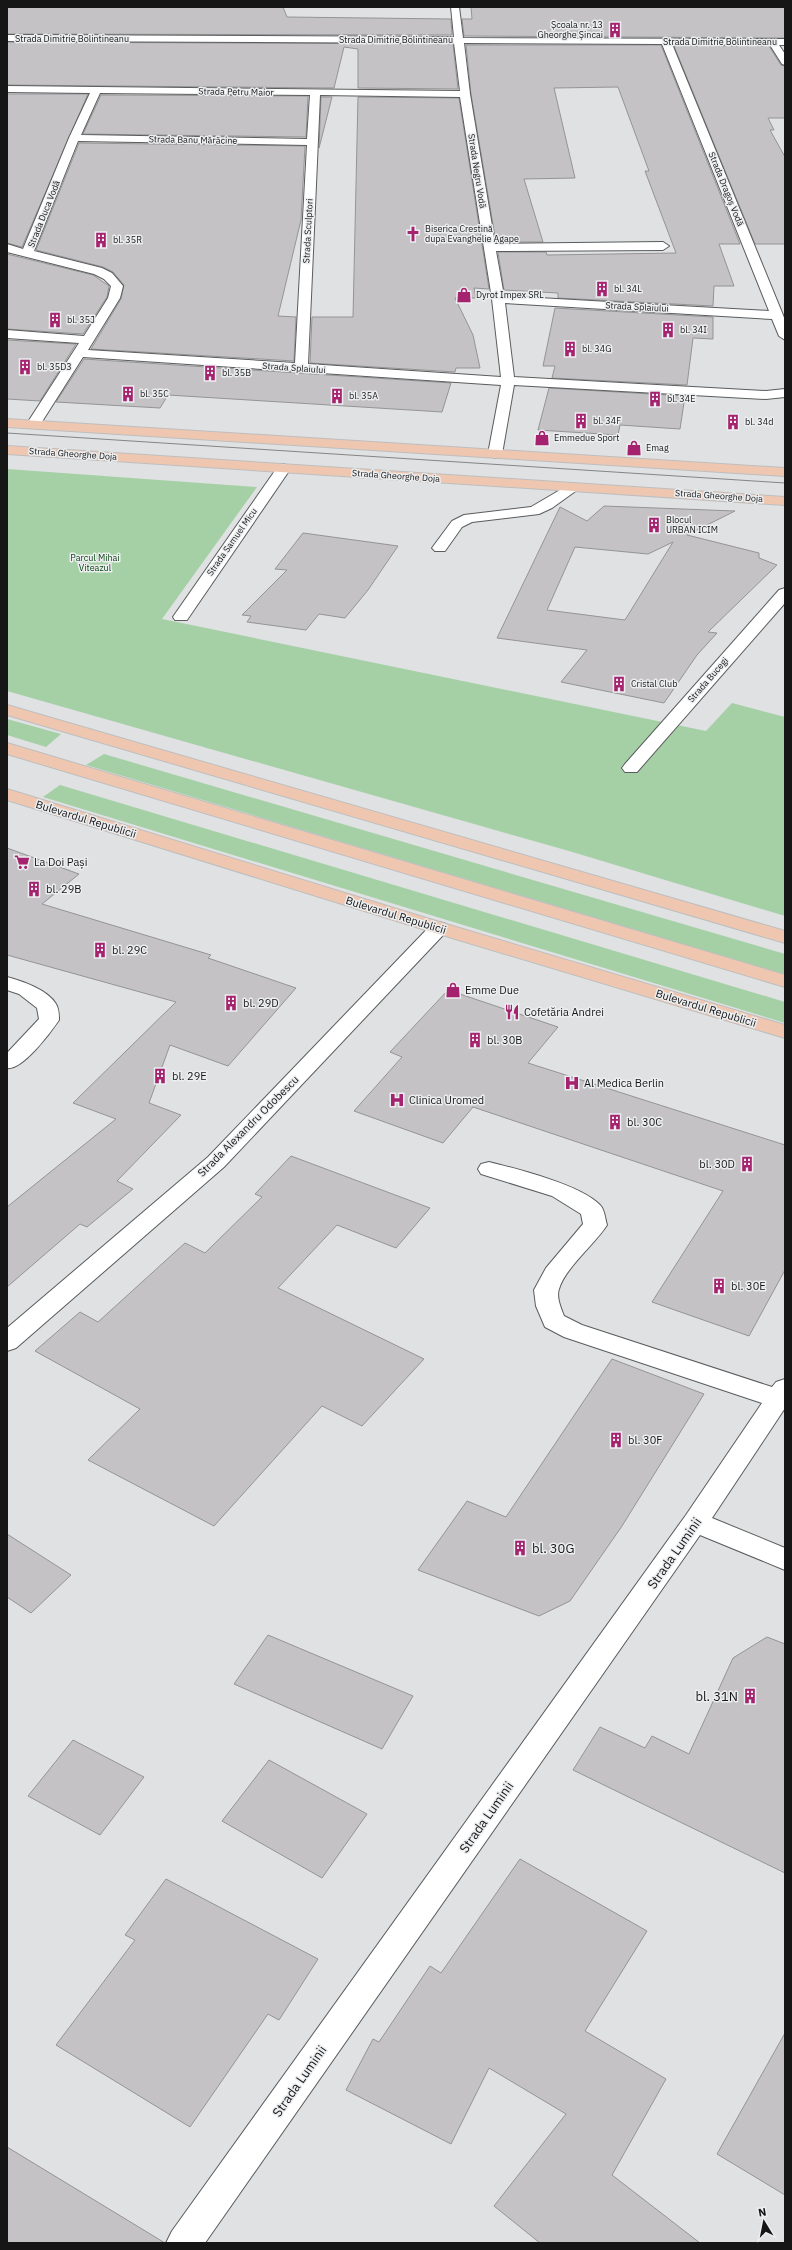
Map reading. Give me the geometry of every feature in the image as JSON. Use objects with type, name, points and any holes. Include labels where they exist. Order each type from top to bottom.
[{"type":"main road","points":[[7,423],[785,472]]},
{"type":"main road","name":"Strada Gheorghe Doja","points":[[7,450],[785,501]]},
{"type":"main road","points":[[7,710],[785,937]]},
{"type":"main road","points":[[7,748],[785,981]]},
{"type":"main road","name":"Bulevardul Republicii","points":[[7,794],[439,928],[785,1032]]},
{"type":"street","name":"Strada Negru Vodă","points":[[455,7],[465,94],[498,299],[508,381],[494,454]]},
{"type":"street","name":"Strada Dimitrie Bolintineanu","points":[[7,38],[785,42]]},
{"type":"street","name":"Strada Dragoș Vodă","points":[[666,42],[785,336]]},
{"type":"street","points":[[773,42],[785,62]]},
{"type":"street","name":"Strada Petru Maior","points":[[7,90],[465,94]]},
{"type":"street","name":"Strada Duca Vodă","points":[[33,425],[117,292],[115,282],[98,271],[28,252],[74,138],[96,90]]},
{"type":"street","name":"Strada Sculptori","points":[[301,369],[315,92]]},
{"type":"street","name":"Strada Banu Mărăcine","points":[[74,138],[312,142]]},
{"type":"street","points":[[490,248],[663,246]]},
{"type":"street","points":[[7,248],[28,252]]},
{"type":"street","name":"Strada Splaiului","points":[[498,299],[776,315]]},
{"type":"street","points":[[7,334],[88,340]]},
{"type":"street","name":"Strada Splaiului","points":[[79,354],[508,381]]},
{"type":"street","points":[[508,381],[766,395],[785,393]]},
{"type":"street","name":"Strada Samuel Micu","points":[[181,617],[284,468]]},
{"type":"street","points":[[440,548],[457,524],[470,518],[534,511],[548,506],[572,487]]},
{"type":"street","name":"Strada Bucegi","points":[[631,768],[785,593]]},
{"type":"street","name":"Strada Alexandru Odobescu","points":[[7,1342],[216,1162],[439,928]]},
{"type":"street","points":[[7,983],[26,990],[47,1006],[49,1020],[33,1040],[10,1062]]},
{"type":"street","points":[[489,1169],[560,1191],[592,1210],[595,1225],[554,1274],[546,1290],[548,1306],[554,1320],[573,1331],[782,1394]]},
{"type":"street","name":"Strada Luminii","points":[[184,2243],[695,1522],[782,1394]]},
{"type":"street","points":[[695,1522],[785,1559]]},
{"type":"green space","name":"Parcul Mihai Viteazul","points":[[7,469],[257,487],[162,619],[706,731],[732,703],[785,717],[785,916],[569,851],[7,691]]},
{"type":"green space","points":[[7,719],[61,734],[46,747],[7,735]]},
{"type":"green space","points":[[104,754],[785,954],[785,975],[86,765]]},
{"type":"green space","points":[[60,785],[785,1002],[785,1023],[43,797]]},
{"type":"building","points":[[7,7],[283,7],[287,17],[451,19],[452,35],[7,34]]},
{"type":"building","points":[[471,7],[785,7],[785,38],[464,36],[462,19],[472,19]]},
{"type":"building","points":[[7,42],[453,44],[458,89],[358,88],[358,49],[344,47],[334,88],[7,85]]},
{"type":"building","points":[[466,45],[661,45],[740,244],[719,244],[734,286],[714,286],[713,306],[558,298],[558,293],[504,290],[498,252],[546,252],[547,255],[676,253],[645,171],[649,171],[618,87],[554,88],[575,178],[524,179],[543,242],[496,242],[471,94]]},
{"type":"building","points":[[674,46],[769,46],[781,65],[785,66],[785,118],[768,118],[774,130],[770,130],[785,157],[785,244],[755,244]]},
{"type":"building","points":[[7,94],[88,94],[22,247],[7,243]]},
{"type":"building","points":[[101,95],[308,96],[306,137],[83,134]]},
{"type":"building","points":[[321,97],[332,97],[319,148]]},
{"type":"building","points":[[358,97],[459,98],[489,289],[474,288],[476,298],[455,298],[473,335],[480,368],[456,368],[455,372],[310,363],[312,317],[353,317]]},
{"type":"building","points":[[79,143],[305,146],[301,220],[278,316],[296,317],[294,361],[91,349],[121,299],[124,285],[113,272],[103,267],[36,250]]},
{"type":"building","points":[[7,254],[93,275],[109,286],[107,297],[83,334],[7,329]]},
{"type":"building","points":[[555,308],[713,317],[713,339],[693,338],[687,385],[552,378],[555,366],[543,366]]},
{"type":"building","points":[[7,340],[76,344],[40,401],[7,399]]},
{"type":"building","points":[[84,359],[451,383],[442,412],[168,395],[160,408],[56,402]]},
{"type":"building","points":[[549,388],[685,396],[680,429],[620,425],[618,435],[538,430]]},
{"type":"building","points":[[604,506],[735,511],[687,535],[759,553],[759,558],[777,565],[708,632],[717,633],[697,655],[664,703],[561,682],[587,650],[497,638],[560,507],[587,521]],"holes":[[[673,542],[625,620],[547,610],[575,547],[648,554]]]},
{"type":"building","points":[[303,533],[398,546],[368,590],[345,618],[319,614],[306,630],[247,622],[251,616],[242,615],[287,570],[275,569]]},
{"type":"building","points":[[7,848],[79,874],[42,904],[211,955],[208,958],[296,988],[228,1066],[170,1045],[149,1103],[181,1115],[117,1181],[133,1189],[87,1227],[80,1224],[7,1287],[7,1207],[116,1119],[73,1103],[176,1002],[7,955]]},
{"type":"building","points":[[448,990],[558,1027],[528,1063],[785,1145],[785,1270],[749,1336],[652,1302],[723,1191],[473,1107],[443,1143],[354,1111],[402,1057],[390,1052]]},
{"type":"building","points":[[291,1156],[430,1208],[396,1248],[337,1225],[278,1288],[424,1359],[362,1426],[322,1406],[214,1526],[88,1460],[140,1409],[35,1351],[80,1312],[98,1322],[185,1243],[205,1253],[262,1197],[255,1194]]},
{"type":"building","points":[[612,1359],[704,1394],[622,1526],[570,1601],[539,1616],[418,1570],[467,1501],[506,1517]]},
{"type":"building","points":[[7,1534],[71,1575],[31,1613],[7,1597]]},
{"type":"building","points":[[268,1635],[413,1696],[382,1749],[234,1684]]},
{"type":"building","points":[[767,1637],[785,1644],[785,1873],[573,1770],[600,1727],[645,1748],[652,1736],[689,1754],[733,1658]]},
{"type":"building","points":[[73,1740],[144,1777],[100,1835],[28,1796]]},
{"type":"building","points":[[269,1760],[367,1814],[322,1878],[222,1821]]},
{"type":"building","points":[[520,1859],[647,1931],[585,2031],[666,2079],[612,2175],[700,2243],[540,2243],[494,2206],[566,2114],[489,2068],[451,2144],[346,2090],[373,2039],[379,2042],[430,1966],[441,1973]]},
{"type":"building","points":[[166,1879],[318,1959],[279,2020],[268,2014],[190,2127],[56,2045],[135,1940],[125,1935]]},
{"type":"building","points":[[785,2033],[785,2195],[717,2154]]},
{"type":"building","points":[[7,2147],[165,2243],[7,2243]]},
{"type":"tram line","points":[[7,433],[785,483]]},
{"type":"place","name":"Școala nr. 13 Gheorghe Șincai","points":[[615,30]]},
{"type":"place","name":"Biserica Crestină dupa Evanghelie Agape","points":[[413,234]]},
{"type":"place","name":"bl. 35R","points":[[101,240]]},
{"type":"place","name":"bl. 34L","points":[[602,289]]},
{"type":"place","name":"Dyrot Impex SRL","points":[[464,295]]},
{"type":"place","name":"bl. 35J","points":[[55,320]]},
{"type":"place","name":"bl. 34I","points":[[668,330]]},
{"type":"place","name":"bl. 34G","points":[[570,349]]},
{"type":"place","name":"bl. 35D3","points":[[25,367]]},
{"type":"place","name":"bl. 35B","points":[[210,373]]},
{"type":"place","name":"bl. 35C","points":[[128,394]]},
{"type":"place","name":"bl. 35A","points":[[337,396]]},
{"type":"place","name":"bl. 34E","points":[[655,399]]},
{"type":"place","name":"bl. 34F","points":[[581,421]]},
{"type":"place","name":"bl. 34d","points":[[733,422]]},
{"type":"place","name":"Emmedue Sport","points":[[542,438]]},
{"type":"place","name":"Emag","points":[[634,448]]},
{"type":"place","name":"Blocul URBAN ICIM","points":[[654,525]]},
{"type":"place","name":"Cristal Club","points":[[619,684]]},
{"type":"place","name":"La Doi Pași","points":[[22,862]]},
{"type":"place","name":"bl. 29B","points":[[34,889]]},
{"type":"place","name":"bl. 29C","points":[[100,950]]},
{"type":"place","name":"Emme Due","points":[[453,990]]},
{"type":"place","name":"bl. 29D","points":[[231,1003]]},
{"type":"place","name":"Cofetăria Andrei","points":[[512,1012]]},
{"type":"place","name":"bl. 30B","points":[[475,1040]]},
{"type":"place","name":"bl. 29E","points":[[160,1076]]},
{"type":"place","name":"Al Medica Berlin","points":[[572,1083]]},
{"type":"place","name":"Clinica Uromed","points":[[397,1100]]},
{"type":"place","name":"bl. 30C","points":[[615,1122]]},
{"type":"place","name":"bl. 30D","points":[[747,1164]]},
{"type":"place","name":"bl. 30E","points":[[719,1286]]},
{"type":"place","name":"bl. 30F","points":[[616,1440]]},
{"type":"place","name":"bl. 30G","points":[[520,1548]]},
{"type":"place","name":"bl. 31N","points":[[750,1696]]}]
